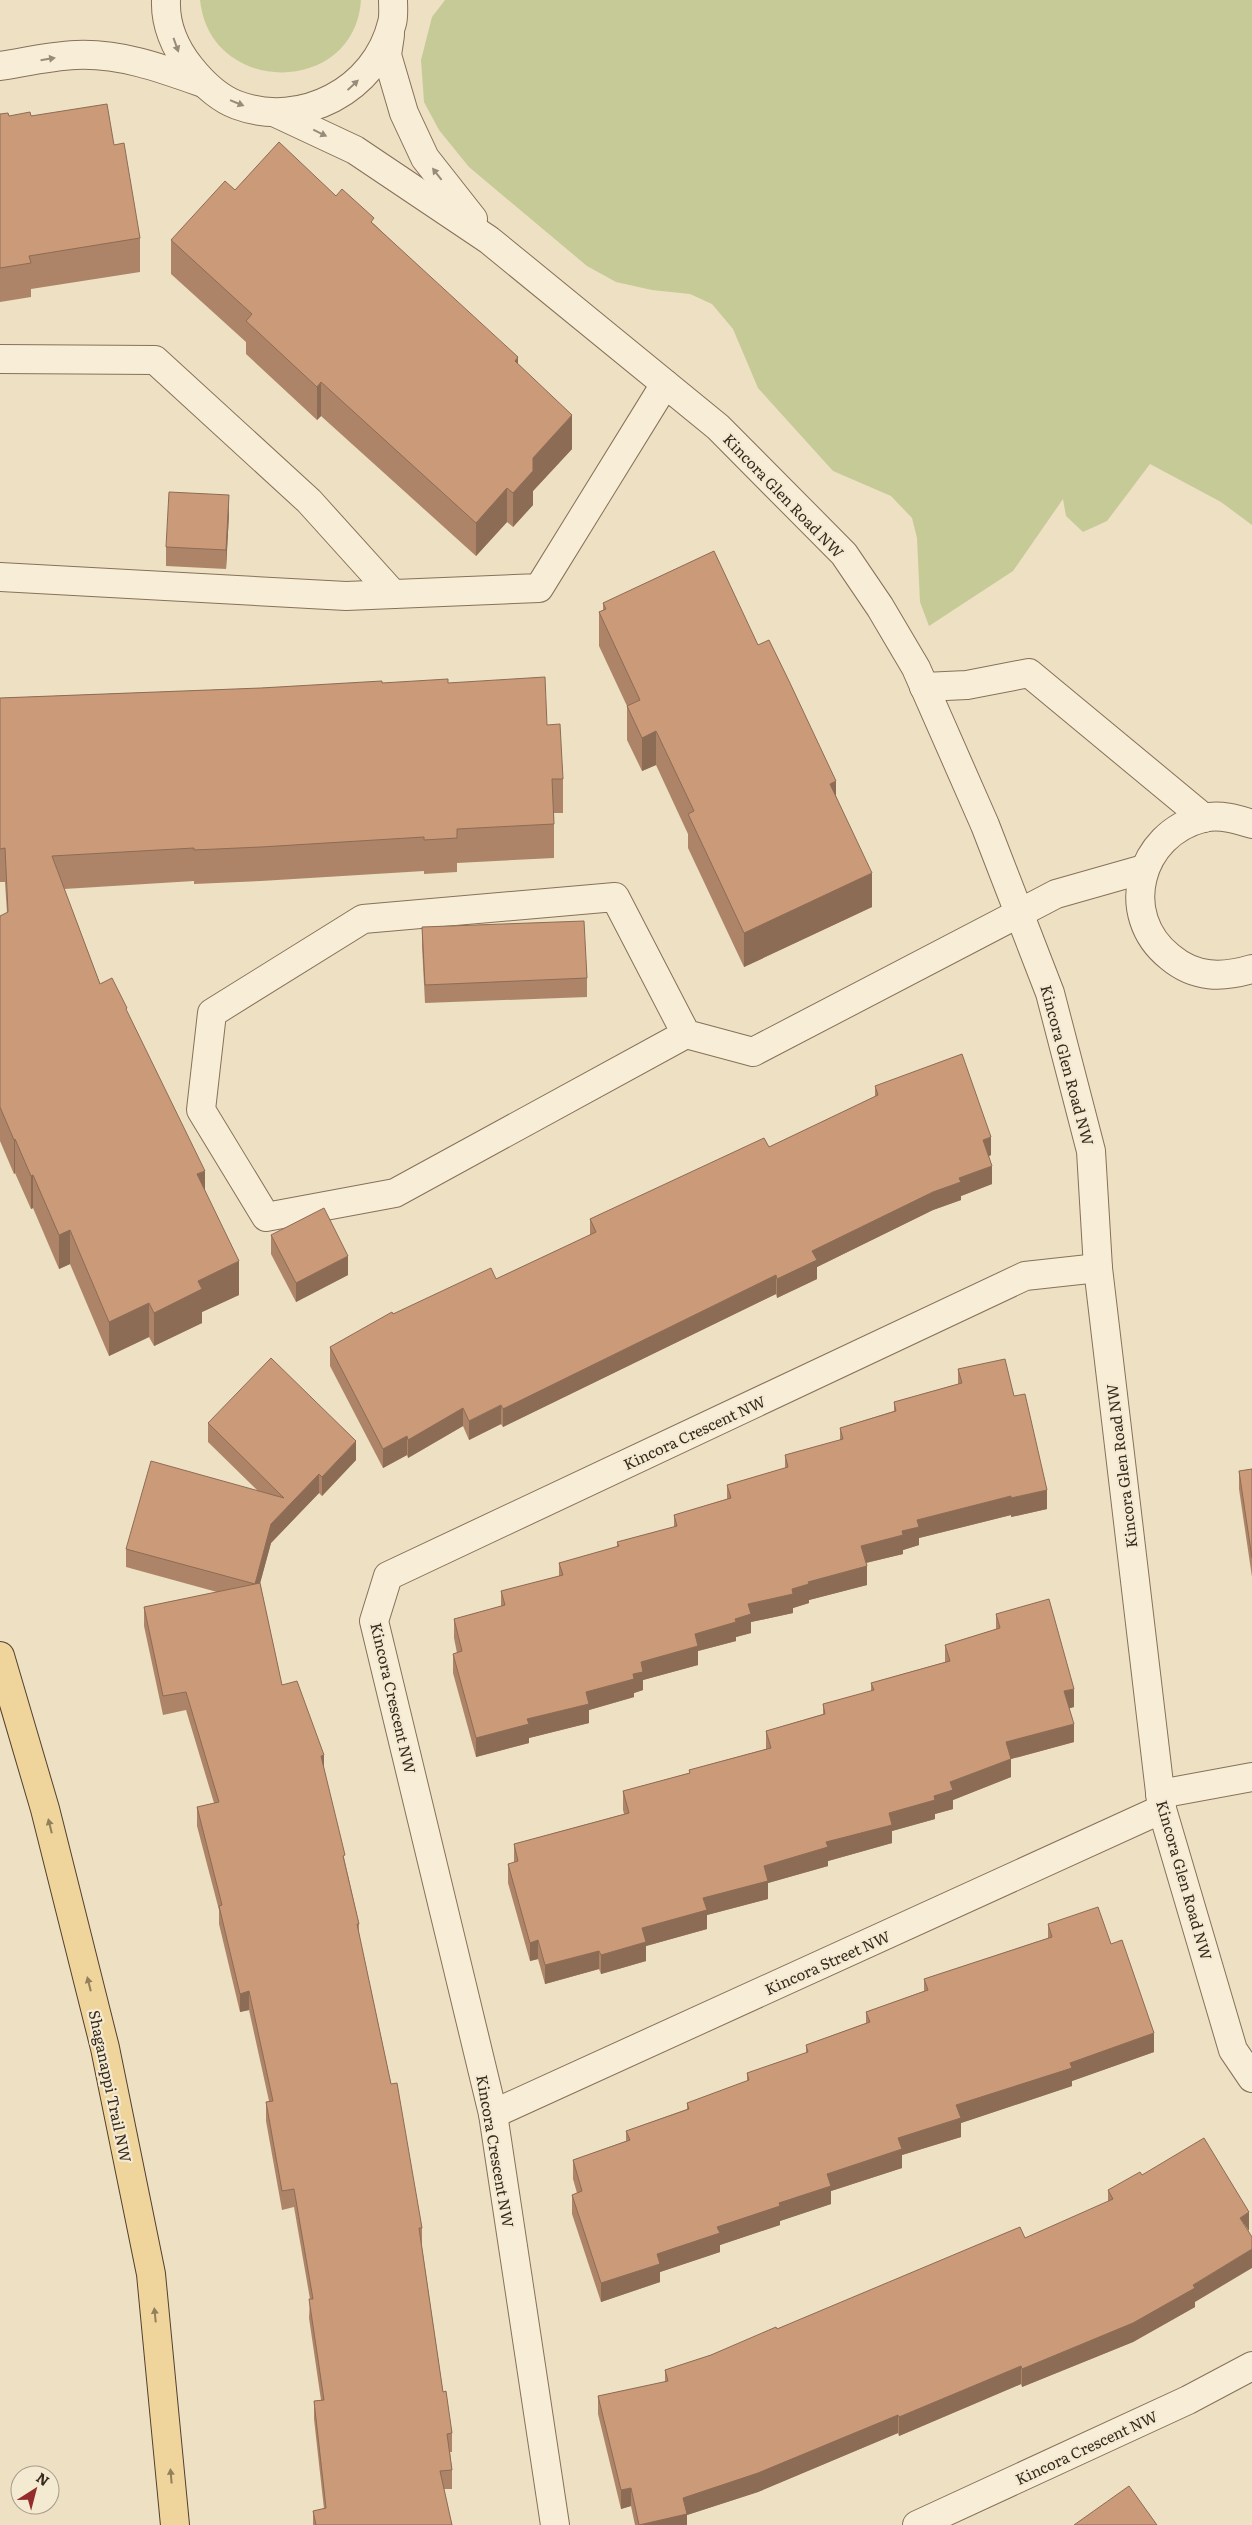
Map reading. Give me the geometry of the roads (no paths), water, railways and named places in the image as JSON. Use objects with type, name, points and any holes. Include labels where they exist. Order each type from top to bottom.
[{"type":"main road","name":"Shaganappi Trail NW","points":[[0,1656],[45,1809],[105,2048],[152,2284],[175,2525]]},
{"type":"street","points":[[166,0],[166,14],[178,52],[203,83]]},
{"type":"street","points":[[0,66],[75,55],[110,56],[154,66],[203,83],[236,104],[276,112],[315,108],[350,89],[377,59],[393,11]]},
{"type":"street","name":"Kincora Glen Road NW","points":[[393,11],[387,55],[404,113],[425,158],[489,240]]},
{"type":"street","name":"Kincora Glen Road NW","points":[[276,112],[355,150],[489,240],[718,427],[844,554],[880,608],[924,687],[985,824],[1050,993],[1091,1151],[1098,1268],[1161,1802],[1233,2050],[1252,2078]]},
{"type":"street","points":[[0,359],[155,360],[309,501],[393,594]]},
{"type":"street","points":[[0,576],[346,596],[539,588],[665,384]]},
{"type":"street","points":[[924,687],[967,685],[1029,672],[1204,818]]},
{"type":"street","points":[[1252,824],[1230,817],[1204,818],[1178,828],[1157,846],[1144,869],[1140,897],[1144,924],[1158,948],[1180,965],[1206,975],[1233,975],[1252,968]]},
{"type":"street","points":[[686,1034],[615,897],[363,919],[212,1013],[201,1110],[266,1217],[395,1193],[686,1034],[753,1052],[1020,915],[1056,894],[1144,869]]},
{"type":"street","name":"Kincora Crescent NW","points":[[555,2525],[493,2114],[374,1621],[388,1576],[1025,1276],[1098,1268]]},
{"type":"street","name":"Kincora Street NW","points":[[493,2114],[1161,1802],[1252,1777]]},
{"type":"street","name":"Kincora Crescent NW","points":[[917,2525],[1188,2400],[1252,2366]]}]
